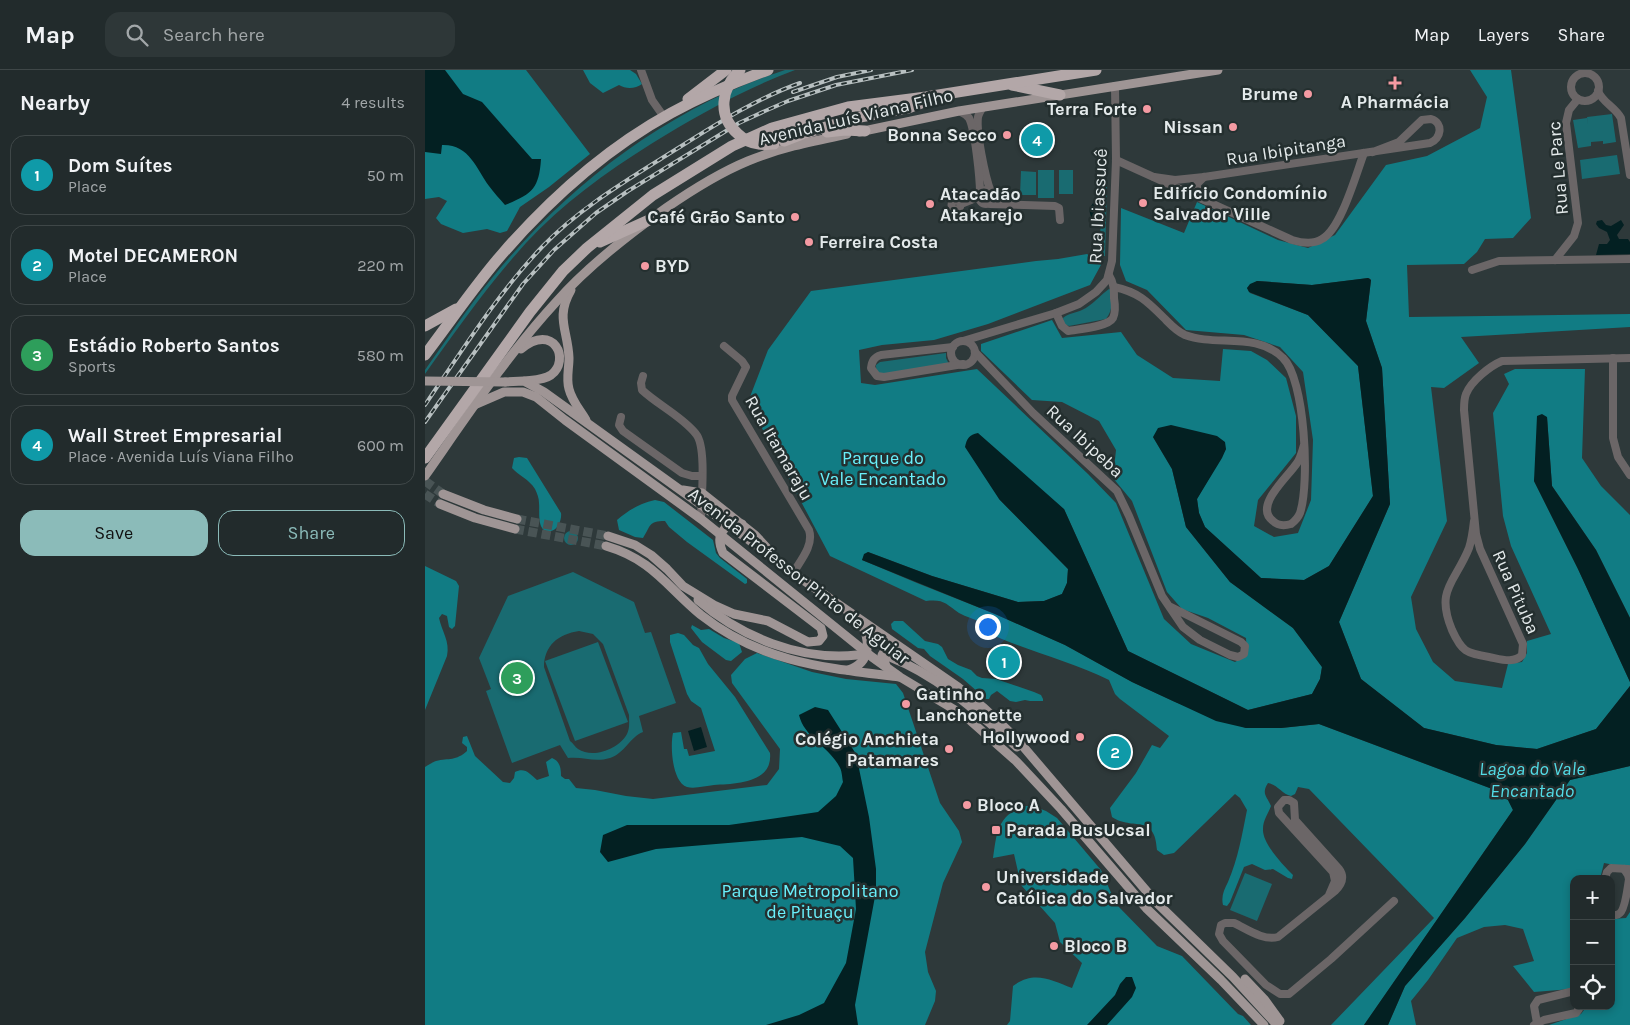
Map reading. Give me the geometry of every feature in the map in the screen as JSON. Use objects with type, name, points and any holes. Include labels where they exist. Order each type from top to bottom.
[{"type":"highway","points":[[425,355],[502,254],[563,190],[630,138],[667,115],[726,70]]},
{"type":"highway","points":[[740,70],[729,82],[723,100],[727,120],[732,129],[749,141],[758,144],[836,131],[865,130]]},
{"type":"highway","points":[[667,115],[728,86],[768,70]]},
{"type":"highway","name":"Avenida Luís Viana Filho","points":[[425,458],[546,290],[587,248],[653,194],[731,146],[772,128],[848,107],[926,97],[1096,70]]},
{"type":"highway","points":[[1005,84],[1060,95]]},
{"type":"highway","points":[[779,142],[860,117],[908,108],[921,103],[926,97]]},
{"type":"highway","points":[[587,248],[649,220]]},
{"type":"highway","points":[[425,326],[461,306]]},
{"type":"main road","name":"Avenida Luís Viana Filho","points":[[425,476],[475,405],[534,327],[578,279],[649,220],[686,194],[748,161],[802,144],[959,110],[1218,70]]},
{"type":"main road","points":[[578,279],[563,306],[563,320],[569,360],[568,380],[572,400],[591,426]]},
{"type":"main road","points":[[425,381],[505,382],[543,378],[554,372],[560,357],[552,342],[546,339],[536,339],[529,342],[510,358]]},
{"type":"main road","name":"Avenida Professor Pinto de Aguiar","points":[[524,381],[539,389],[984,708],[1037,762],[1155,901],[1242,982],[1277,1025]]},
{"type":"main road","name":"Avenida Professor Pinto de Aguiar","points":[[475,405],[504,392],[523,392],[536,397],[701,519],[867,653],[900,677],[965,716],[1016,761],[1055,802],[1147,909],[1232,991],[1264,1025]]},
{"type":"main road","points":[[678,489],[702,493],[755,535],[780,563]]},
{"type":"main road","points":[[443,494],[484,510],[517,519]]},
{"type":"main road","points":[[440,504],[475,518],[515,530]]},
{"type":"main road","points":[[683,586],[714,605],[734,614],[768,621],[812,643],[821,638],[823,634],[821,628],[723,553],[719,540],[724,529],[729,525],[742,524]]},
{"type":"main road","points":[[607,536],[629,542],[651,555],[711,612],[726,622],[775,644],[808,654],[824,657],[857,656]]},
{"type":"main road","points":[[607,546],[624,552],[650,567],[701,614],[742,642],[794,661],[845,671],[900,677]]},
{"type":"main road","points":[[845,671],[860,664],[866,657],[865,632],[859,619]]},
{"type":"main road","points":[[845,634],[861,638],[865,636],[865,632]]},
{"type":"main road","points":[[886,667],[882,655],[885,649],[895,650],[915,658]]},
{"type":"main road","points":[[889,657],[911,666],[957,696],[1037,762]]},
{"type":"main road","points":[[1242,982],[1252,986],[1264,998],[1283,1025]]},
{"type":"street","points":[[641,70],[652,100],[667,115]]},
{"type":"street","points":[[1598,91],[1590,100],[1581,101],[1577,99],[1571,89],[1574,73],[1590,72],[1597,81],[1601,98],[1617,111],[1621,118],[1630,174]]},
{"type":"street","name":"Rua Ibiassucê","points":[[963,341],[1056,313],[1079,304],[1103,285],[1109,275],[1113,261],[1116,160],[1115,86]]},
{"type":"street","name":"Rua Le Parc","points":[[1555,260],[1574,236],[1578,223],[1566,123],[1569,110],[1577,99]]},
{"type":"street","points":[[983,107],[978,125],[985,175],[993,200],[990,204]]},
{"type":"street","points":[[959,110],[968,116],[972,126],[980,177],[980,197],[985,205],[1003,203],[1057,206],[1060,210],[1060,220]]},
{"type":"street","name":"Rua Ibipitanga","points":[[1154,178],[1175,180],[1204,177],[1369,152],[1435,142],[1440,133],[1439,123],[1431,118],[1422,120],[1399,142],[1369,152]]},
{"type":"street","points":[[1116,160],[1292,240],[1316,242],[1323,239],[1335,226],[1369,152]]},
{"type":"street","name":"Rua Ibipitanga","points":[[1197,196],[1197,184],[1204,177]]},
{"type":"street","points":[[961,204],[980,197],[986,190],[1003,203]]},
{"type":"street","points":[[1472,270],[1499,261],[1630,260]]},
{"type":"street","points":[[1056,313],[1062,326],[1068,331],[1107,324],[1111,321],[1114,314],[1114,287],[1109,275]]},
{"type":"street","points":[[1114,287],[1125,289],[1141,296],[1183,334],[1205,339],[1254,342],[1266,346],[1283,358],[1289,366],[1297,387],[1304,445],[1306,476],[1300,514],[1291,524],[1279,525],[1270,519],[1267,514],[1267,503],[1298,462],[1304,445]]},
{"type":"street","name":"Rua Ibiassucê","points":[[973,349],[977,340],[985,335]]},
{"type":"street","points":[[965,364],[973,359],[973,349],[963,341],[953,347],[881,355],[875,358],[871,368],[877,376],[883,377],[965,364],[987,366]]},
{"type":"street","name":"Rua Itamaraju","points":[[723,346],[743,361],[746,367],[732,396],[732,400],[809,530],[810,540],[807,549],[793,572]]},
{"type":"street","points":[[953,347],[951,354],[954,360],[965,364]]},
{"type":"street","name":"Rua Ibipeba","points":[[973,349],[1033,413],[1117,491],[1162,596],[1183,627],[1200,640],[1234,657],[1244,654],[1245,646],[1241,642],[1169,606]]},
{"type":"street","points":[[1613,358],[1613,438],[1618,457],[1630,475]]},
{"type":"street","name":"Rua Pituba","points":[[1474,521],[1468,550],[1445,597],[1445,610],[1458,644],[1466,652],[1515,660],[1522,655],[1523,644],[1480,549],[1474,521],[1464,410],[1466,395],[1473,384],[1493,366],[1502,361],[1630,358]]},
{"type":"street","points":[[643,376],[642,390],[691,428],[699,438],[702,476],[701,519]]},
{"type":"street","points":[[621,417],[619,425],[623,431],[681,473],[702,476]]},
{"type":"street","points":[[1468,550],[1480,549]]},
{"type":"street","points":[[1329,895],[1335,881],[1333,872],[1279,813],[1278,807],[1283,800],[1292,802],[1295,820],[1342,873],[1343,879],[1335,890],[1329,895],[1277,937],[1272,939],[1263,938],[1234,923],[1225,923],[1221,925],[1219,930],[1220,938],[1260,979],[1280,994],[1289,994],[1331,959],[1394,901]]},
{"type":"street","points":[[1606,875],[1611,868],[1617,867],[1627,869],[1629,875],[1629,884],[1620,913],[1615,914]]},
{"type":"street","points":[[1232,991],[1252,971]]},
{"type":"street","points":[[1252,986],[1260,979]]},
{"type":"street","points":[[1570,991],[1537,1000],[1534,1006],[1535,1024],[1576,1013],[1578,1010]]},
{"type":"shaded area","points":[[785,70],[795,70],[739,94],[685,123],[617,166],[585,189],[540,228],[499,274],[425,374],[425,370],[492,278],[554,211],[588,181],[623,153],[701,105],[742,86]]},
{"type":"shaded area","points":[[1612,114],[1616,142],[1603,144],[1603,141],[1591,142],[1591,146],[1578,148],[1573,120],[1587,118],[1588,125],[1587,117]]},
{"type":"shaded area","points":[[1617,155],[1620,174],[1582,179],[1580,160]]},
{"type":"shaded area","points":[[1038,170],[1054,170],[1054,198],[1038,198]]},
{"type":"shaded area","points":[[1059,170],[1073,170],[1073,194],[1059,194]]},
{"type":"shaded area","points":[[1021,171],[1036,172],[1036,195],[1020,195]]},
{"type":"shaded area","points":[[1101,187],[1107,187],[1105,256],[1100,256]]},
{"type":"shaded area","points":[[1109,289],[1111,290],[1111,305],[1106,319],[1069,326],[1064,324],[1063,318],[1086,308]]},
{"type":"shaded area","points":[[946,353],[949,364],[883,375],[878,373],[876,369],[876,365],[880,362]]},
{"type":"shaded area","points":[[568,531],[574,531],[578,538],[574,545],[568,545],[564,541],[564,535]]},
{"type":"shaded area","points":[[573,572],[634,602],[645,633],[651,632],[676,703],[639,716],[643,732],[634,737],[620,753],[610,758],[599,760],[568,758],[560,745],[512,763],[486,691],[491,689],[479,658],[508,596]],"holes":[[[579,631],[593,634],[603,644],[629,715],[629,729],[623,739],[612,748],[598,753],[584,752],[570,741],[544,667],[550,647],[559,638]]]},
{"type":"shaded area","points":[[598,642],[628,722],[575,741],[545,661]]},
{"type":"shaded area","points":[[1245,873],[1272,884],[1257,921],[1230,910]]},
{"type":"green space","points":[[425,70],[526,70],[590,154],[549,187],[520,207],[507,231],[500,233],[487,229],[463,233],[441,224],[436,218],[447,201],[439,197],[425,199]]},
{"type":"green space","points":[[583,70],[630,70],[636,74],[642,84],[631,88],[619,85],[603,93],[590,83]]},
{"type":"green space","name":"Parque do Vale Encantado","points":[[1470,70],[1511,70],[1531,218],[1513,238],[1485,239],[1477,252],[1464,264],[1407,265],[1409,317],[1630,314],[1630,327],[1461,337],[1479,363],[1444,388],[1431,387],[1447,521],[1411,597],[1416,629],[1433,662],[1455,681],[1502,688],[1508,664],[1522,662],[1527,653],[1527,641],[1551,634],[1511,546],[1503,516],[1493,413],[1509,384],[1504,374],[1515,369],[1585,369],[1582,458],[1601,486],[1630,515],[1630,618],[1596,550],[1552,486],[1547,417],[1534,481],[1578,569],[1630,682],[1630,686],[1596,729],[1537,749],[1496,745],[1424,728],[1361,679],[1339,622],[1390,504],[1382,368],[1366,321],[1371,280],[1369,278],[1312,285],[1257,281],[1247,288],[1250,293],[1308,315],[1358,366],[1373,496],[1329,566],[1304,580],[1261,578],[1205,527],[1199,513],[1197,499],[1226,449],[1153,437],[1172,469],[1186,527],[1230,582],[1293,628],[1322,667],[1320,679],[1312,694],[1248,710],[1128,651],[1064,509],[999,499],[1068,569],[1067,583],[1062,594],[1044,601],[1018,602],[932,576],[868,552],[862,560],[995,614],[1065,645],[1132,682],[1175,702],[1246,728],[1281,728],[1319,724],[1495,790],[1508,800],[1513,810],[1364,1025],[1331,1025],[1434,918],[1309,789],[1298,787],[1295,794],[1291,796],[1268,783],[1265,792],[1271,806],[1264,823],[1264,835],[1274,854],[1293,875],[1292,879],[1273,869],[1265,870],[1252,864],[1244,867],[1230,902],[1227,906],[1223,905],[1223,893],[1237,856],[1247,810],[1240,798],[1235,794],[1174,853],[1164,855],[1157,850],[1152,831],[1147,827],[1120,821],[1112,817],[1110,808],[1136,773],[1152,745],[1160,748],[1169,736],[1120,699],[1115,694],[1109,680],[986,632],[982,623],[959,613],[944,603],[926,601],[830,556],[748,402],[768,350],[811,291],[1087,254],[1102,263],[1090,285],[988,324],[934,340],[882,345],[859,350],[861,383],[875,385],[977,369],[1116,503],[1164,619],[1191,644],[1235,662],[1247,655],[1246,638],[1208,618],[1182,609],[1167,592],[1132,501],[1113,478],[1116,450],[1099,421],[1062,402],[1032,400],[981,351],[981,344],[1052,320],[1062,338],[1121,332],[1137,355],[1173,378],[1220,381],[1223,349],[1251,351],[1267,360],[1286,378],[1296,416],[1296,453],[1258,500],[1254,526],[1274,537],[1298,533],[1311,500],[1313,440],[1303,372],[1280,347],[1244,335],[1186,330],[1147,290],[1126,281],[1120,265],[1121,208],[1184,233],[1197,202],[1278,240],[1308,248],[1335,235],[1386,165],[1427,156],[1480,128],[1487,97]]},
{"type":"green space","points":[[514,458],[527,458],[561,513],[556,529],[546,531],[541,526],[539,499],[535,489],[512,468]]},
{"type":"green space","points":[[655,500],[664,502],[713,540],[716,553],[747,579],[747,583],[745,584],[687,542],[669,527],[665,521],[653,523],[643,538],[635,537],[619,530],[617,520],[635,507]]},
{"type":"green space","points":[[425,566],[456,581],[459,586],[455,626],[452,629],[449,627],[447,616],[442,614],[439,618],[447,641],[448,651],[425,710]]},
{"type":"green space","points":[[894,621],[903,621],[925,641],[938,644],[942,647],[948,659],[971,670],[977,676],[996,679],[1034,692],[1041,695],[1043,701],[1010,701],[997,691],[989,699],[986,699],[963,679],[930,656],[924,649],[918,648],[892,629],[891,624]]},
{"type":"green space","points":[[692,625],[701,630],[709,629],[724,638],[739,643],[742,652],[731,661],[726,660],[702,642],[691,628]]},
{"type":"green space","points":[[678,633],[684,635],[693,645],[699,648],[708,664],[735,697],[770,753],[766,771],[759,776],[751,780],[732,784],[693,788],[682,784],[678,778],[672,754],[673,733],[681,732],[684,749],[687,749],[689,756],[715,751],[701,708],[691,701],[687,694],[670,642],[670,635]]},
{"type":"green space","name":"Parque Metropolitano de Pituaçu","points":[[757,653],[812,672],[846,679],[896,684],[903,693],[940,803],[959,831],[962,842],[943,883],[925,952],[928,972],[936,991],[935,1001],[925,1025],[425,1025],[425,767],[436,761],[456,758],[463,754],[467,751],[467,747],[462,743],[463,737],[467,736],[475,756],[503,782],[510,783],[514,778],[515,772],[522,770],[537,780],[549,776],[546,762],[552,758],[559,765],[561,776],[569,779],[576,788],[626,796],[653,799],[767,785],[779,769],[780,749],[732,683],[731,675],[745,659]]},
{"type":"green space","points":[[1630,766],[1630,868],[1604,863],[1601,875],[1570,875],[1570,989],[1534,992],[1513,966],[1534,961],[1523,929],[1505,925],[1484,927],[1457,938],[1411,1001],[1416,1025],[1388,1025],[1405,986],[1465,918],[1525,844],[1570,780]]},
{"type":"green space","points":[[1021,806],[1033,806],[1057,818],[1101,870],[1116,904],[1157,946],[1182,956],[1251,1025],[1007,1025],[1010,1021],[1013,986],[1028,978],[1035,977],[1072,988],[1082,963],[1060,942],[1055,923],[1021,885],[1014,854],[993,858],[997,834],[1002,822]]},
{"type":"green space","points":[[1630,912],[1630,1025],[1549,1025],[1581,1014],[1584,1010],[1615,1010],[1615,919],[1626,918]]},
{"type":"water","points":[[425,70],[445,70],[463,94],[482,102],[532,159],[541,159],[536,184],[528,194],[505,205],[489,186],[471,158],[459,148],[442,145],[441,154],[425,152]]},
{"type":"water","points":[[1095,200],[1100,200],[1100,212],[1098,213],[1098,220],[1092,220],[1090,209]]},
{"type":"water","points":[[1602,220],[1606,225],[1611,226],[1621,220],[1624,225],[1617,235],[1619,239],[1628,239],[1630,242],[1630,254],[1596,255],[1599,244],[1607,244],[1610,240],[1607,232],[1596,224],[1597,221]]},
{"type":"water","name":"Lagoa do Vale Encantado","points":[[1368,278],[1371,280],[1366,321],[1382,368],[1390,504],[1339,622],[1361,679],[1424,728],[1496,745],[1537,749],[1596,729],[1630,686],[1630,766],[1570,780],[1525,844],[1465,918],[1405,986],[1388,1025],[1364,1025],[1513,810],[1508,800],[1495,790],[1319,724],[1281,728],[1246,728],[1216,721],[1132,682],[1065,645],[995,614],[862,560],[864,554],[868,552],[932,576],[1018,602],[1044,601],[1062,594],[1067,583],[1068,569],[999,499],[965,447],[969,437],[978,433],[1064,509],[1128,651],[1248,710],[1312,694],[1320,679],[1322,667],[1293,628],[1230,582],[1186,527],[1172,469],[1153,437],[1158,428],[1171,425],[1217,436],[1225,442],[1226,449],[1222,458],[1197,499],[1199,513],[1205,527],[1261,578],[1304,580],[1329,566],[1373,496],[1358,366],[1308,315],[1249,292],[1247,288],[1250,284],[1257,281],[1312,285]]},
{"type":"water","points":[[1542,414],[1547,417],[1552,486],[1596,550],[1630,618],[1630,682],[1578,569],[1534,481],[1537,416]]},
{"type":"water","points":[[815,707],[828,710],[856,754],[869,817],[876,869],[876,891],[855,1005],[858,1025],[766,1025],[799,1015],[824,1003],[846,963],[856,909],[853,858],[840,846],[802,837],[656,849],[608,862],[600,852],[603,835],[627,825],[729,825],[818,812],[836,796],[843,782],[841,769],[835,759],[806,730],[799,715]]},
{"type":"water","points":[[701,727],[707,747],[694,751],[688,731]]},
{"type":"water","points":[[1126,977],[1132,977],[1136,988],[1132,997],[1107,1025],[1087,1025],[1115,995]]},
{"type":"tunnel","points":[[425,481],[443,494]]},
{"type":"tunnel","points":[[425,494],[440,504]]},
{"type":"tunnel","points":[[517,519],[608,536]]},
{"type":"tunnel","points":[[515,529],[606,546]]},
{"type":"railway","points":[[793,92],[837,77],[871,70]]},
{"type":"railway","points":[[425,422],[523,284],[554,250],[596,213],[628,191],[739,123],[765,111],[836,85],[912,70]]},
{"type":"railway","points":[[425,405],[510,284],[542,247],[570,221],[618,186],[715,125],[748,106],[800,83]]},
{"type":"place","name":"A Pharmácia","points":[[1395,83]]},
{"type":"place","name":"Brume","points":[[1308,94]]},
{"type":"place","name":"Terra Forte","points":[[1147,109]]},
{"type":"place","name":"Nissan","points":[[1233,127]]},
{"type":"place","name":"Bonna Secco","points":[[1007,135]]},
{"type":"place","name":"Wall Street Empresarial","points":[[1037,140]]},
{"type":"place","name":"Edifício Condomínio Salvador Ville","points":[[1143,203]]},
{"type":"place","name":"Atacadão Atakarejo","points":[[930,204]]},
{"type":"place","name":"Café Grão Santo","points":[[795,217]]},
{"type":"place","name":"Ferreira Costa","points":[[809,242]]},
{"type":"place","name":"BYD","points":[[645,266]]},
{"type":"place","name":"Dom Suítes","points":[[1004,662]]},
{"type":"place","name":"Estádio Roberto Santos","points":[[517,678]]},
{"type":"place","name":"Gatinho Lanchonette","points":[[906,704]]},
{"type":"place","name":"Hollywood","points":[[1080,737]]},
{"type":"place","name":"Colégio Anchieta Patamares","points":[[949,749]]},
{"type":"place","name":"Motel DECAMERON","points":[[1115,752]]},
{"type":"place","name":"Bloco A","points":[[967,805]]},
{"type":"place","name":"Parada BusUcsal","points":[[996,830]]},
{"type":"place","name":"Universidade Católica do Salvador","points":[[986,887]]},
{"type":"place","name":"Bloco B","points":[[1054,946]]}]
